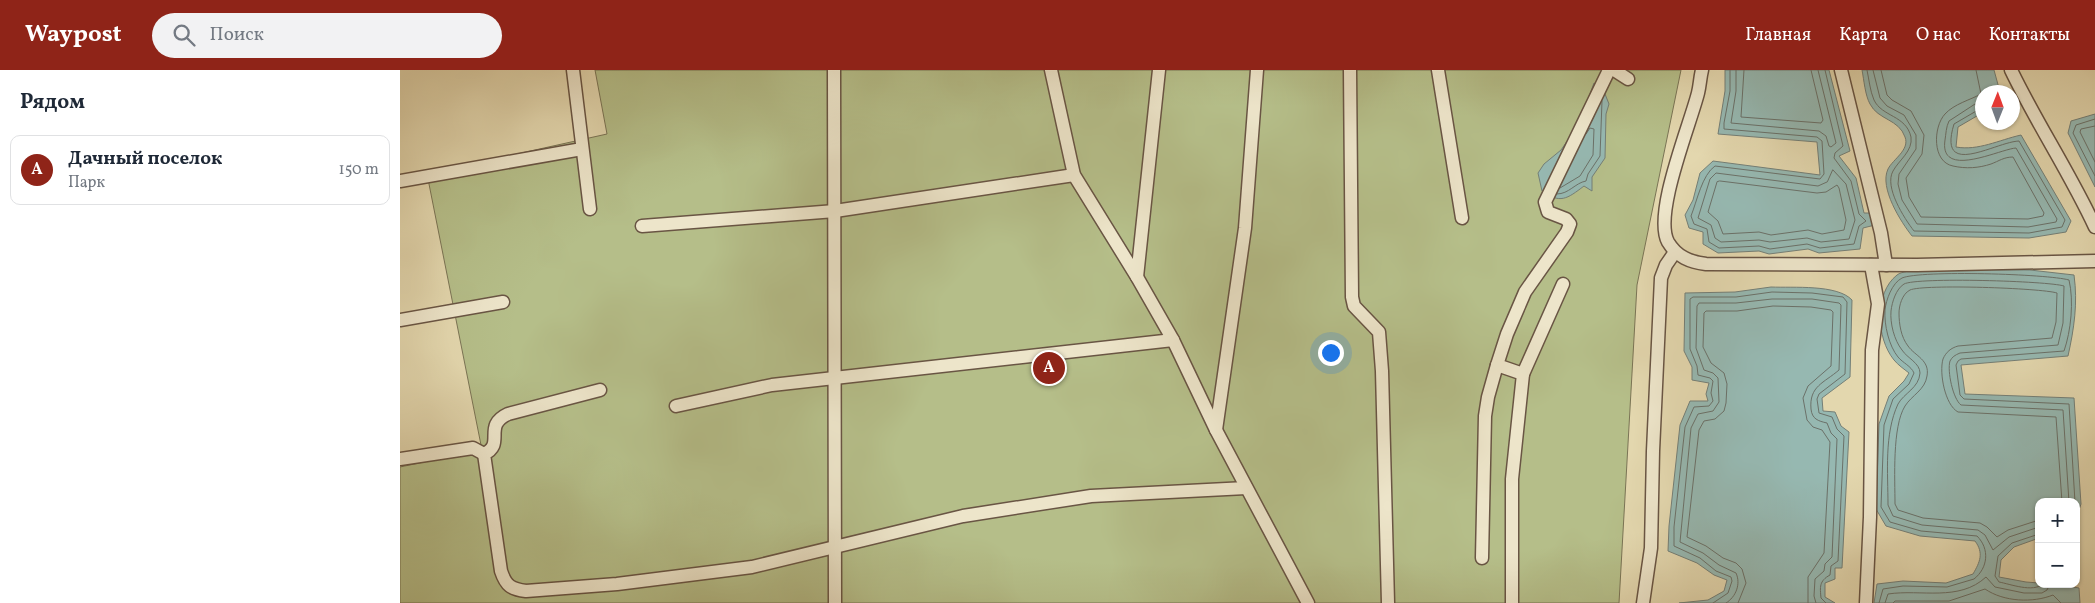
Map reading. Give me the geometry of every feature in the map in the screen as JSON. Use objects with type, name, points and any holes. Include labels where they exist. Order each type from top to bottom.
[{"type":"street","points":[[573,70],[590,209]]},
{"type":"street","points":[[834,70],[835,378],[833,548],[835,603]]},
{"type":"street","points":[[1052,70],[1074,175],[1137,277],[1173,340],[1216,430],[1308,603]]},
{"type":"street","points":[[1137,277],[1159,70]]},
{"type":"street","points":[[1216,430],[1245,228],[1257,70]]},
{"type":"street","points":[[1350,70],[1352,297],[1354,306],[1379,332],[1382,371],[1388,603]]},
{"type":"street","points":[[1438,70],[1462,218]]},
{"type":"street","points":[[1482,558],[1485,416],[1488,397],[1507,334],[1525,292],[1567,232],[1570,224],[1566,220],[1548,212],[1545,202],[1609,70]]},
{"type":"street","points":[[1614,70],[1628,79]]},
{"type":"street","points":[[1702,70],[1698,92],[1671,181],[1664,224],[1667,240],[1675,252],[1688,262],[1706,264],[1886,265],[2095,260]]},
{"type":"street","points":[[1841,70],[1879,224],[1886,265]]},
{"type":"street","points":[[2011,70],[2032,113],[2083,202],[2095,227]]},
{"type":"street","points":[[400,181],[582,149]]},
{"type":"street","points":[[642,226],[835,211],[1074,175]]},
{"type":"street","points":[[1643,603],[1651,548],[1653,451],[1661,278],[1666,265],[1675,252]]},
{"type":"street","points":[[1866,603],[1870,518],[1872,350],[1878,304],[1871,264]]},
{"type":"street","points":[[1512,603],[1512,480],[1523,374],[1563,284]]},
{"type":"street","points":[[400,320],[503,302]]},
{"type":"street","points":[[676,406],[772,385],[1173,340]]},
{"type":"street","points":[[1497,365],[1523,374]]},
{"type":"street","points":[[484,454],[491,451],[494,446],[495,427],[501,417],[600,390]]},
{"type":"street","points":[[400,459],[473,448],[484,454]]},
{"type":"street","points":[[484,454],[501,571],[505,583],[513,589],[526,591],[617,584],[752,567],[963,516],[1091,496],[1246,488]]},
{"type":"green space","points":[[595,70],[1681,70],[1637,285],[1619,603],[400,603],[400,467],[482,450],[427,174],[607,134]]},
{"type":"water","points":[[1725,70],[1829,70],[1850,151],[1839,156],[1856,178],[1864,213],[1875,213],[1875,225],[1863,228],[1860,249],[1819,253],[1808,249],[1769,254],[1759,251],[1718,253],[1703,244],[1703,232],[1689,228],[1685,215],[1693,200],[1700,173],[1713,161],[1820,175],[1817,142],[1718,134],[1725,91]]},
{"type":"water","points":[[1862,70],[1994,70],[1998,85],[1975,85],[1975,117],[1958,127],[1956,147],[1972,148],[2021,135],[2071,221],[2066,232],[2029,238],[1912,236],[1897,214],[1886,186],[1888,169],[1903,150],[1906,142],[1905,137],[1898,126],[1874,109],[1868,100]]},
{"type":"water","points":[[1594,83],[1603,89],[1609,104],[1606,114],[1605,158],[1592,177],[1592,191],[1584,186],[1568,197],[1554,198],[1542,191],[1538,173],[1544,164],[1561,150],[1579,124]]},
{"type":"water","points":[[2095,114],[2095,187],[2068,133],[2071,121]]},
{"type":"water","points":[[1920,269],[2030,270],[2074,275],[2075,316],[2068,356],[1961,365],[1965,394],[2074,398],[2081,504],[2080,507],[2080,498],[2035,498],[2035,539],[2014,547],[2001,560],[1999,577],[2035,583],[2035,588],[2079,588],[2080,603],[1874,603],[1877,584],[1903,581],[1946,583],[1973,574],[1980,558],[1978,545],[1975,541],[1920,536],[1886,526],[1876,509],[1879,424],[1889,396],[1909,373],[1894,360],[1888,351],[1881,328],[1881,304],[1884,293],[1890,283],[1897,275]]},
{"type":"water","points":[[1771,287],[1826,289],[1836,291],[1852,300],[1850,377],[1822,398],[1823,411],[1835,412],[1841,426],[1849,432],[1842,568],[1835,568],[1835,579],[1825,583],[1825,597],[1835,603],[1679,603],[1708,600],[1724,591],[1727,580],[1714,575],[1697,563],[1668,551],[1680,425],[1690,401],[1708,401],[1706,394],[1709,383],[1692,380],[1692,367],[1684,351],[1685,293],[1735,292]]},
{"type":"place","name":"Дачный поселок","points":[[1049,368]]}]
